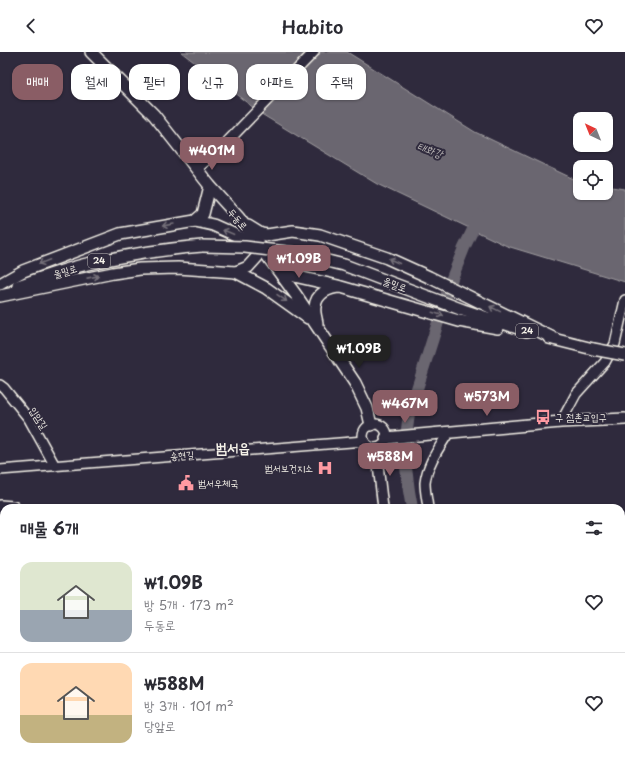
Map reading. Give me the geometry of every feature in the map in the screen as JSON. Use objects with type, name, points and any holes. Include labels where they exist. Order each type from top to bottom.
[{"type":"main road","name":"두동로","points":[[91,52],[154,115],[210,186],[262,248],[355,383],[367,408],[371,425]]},
{"type":"main road","points":[[195,221],[203,214],[210,186]]},
{"type":"main road","points":[[238,218],[261,234],[301,231],[320,235],[387,258],[430,277],[555,339]]},
{"type":"main road","points":[[0,284],[23,271],[120,234],[195,221],[213,225],[262,248]]},
{"type":"main road","points":[[236,272],[248,267],[262,248],[262,244],[265,241],[287,231]]},
{"type":"main road","name":"울밀로","points":[[0,292],[96,262],[163,249],[202,246],[245,247],[296,253],[344,265],[426,295],[461,315]]},
{"type":"main road","points":[[275,266],[294,276],[342,287],[417,308],[461,315]]},
{"type":"main road","points":[[0,296],[140,269],[178,268],[236,272],[266,288],[294,307],[317,326]]},
{"type":"main road","points":[[317,326],[315,307],[316,300],[329,289],[334,287],[342,287]]},
{"type":"main road","name":"24","points":[[461,315],[593,349],[625,355]]},
{"type":"main road","points":[[391,437],[560,422],[625,419]]},
{"type":"street","points":[[197,169],[214,156],[314,52]]},
{"type":"street","points":[[560,422],[576,394],[605,362],[615,344],[625,300]]},
{"type":"street","name":"입암길","points":[[0,385],[29,419],[55,466]]},
{"type":"street","points":[[375,425],[385,430],[391,437],[376,448],[369,446],[364,441],[364,433],[368,427],[375,425]]},
{"type":"street","points":[[428,504],[425,484],[428,470],[449,432]]},
{"type":"street","name":"송현길","points":[[0,470],[364,441]]},
{"type":"street","points":[[376,448],[383,504]]},
{"type":"water","name":"태화강","points":[[181,52],[347,52],[475,132],[573,179],[573,200],[613,200],[613,187],[625,189],[625,282],[507,246],[377,184],[263,115],[238,96],[238,64],[197,64]]},
{"type":"waterway","points":[[411,504],[404,452],[409,414],[452,278],[464,248],[480,215]]},
{"type":"place","name":"구 점촌교입구","points":[[543,417]]},
{"type":"place","name":"범서보건지소","points":[[325,468]]},
{"type":"place","name":"범서우체국","points":[[186,483]]},
{"type":"district","name":"범서읍","points":[[233,448]]}]
